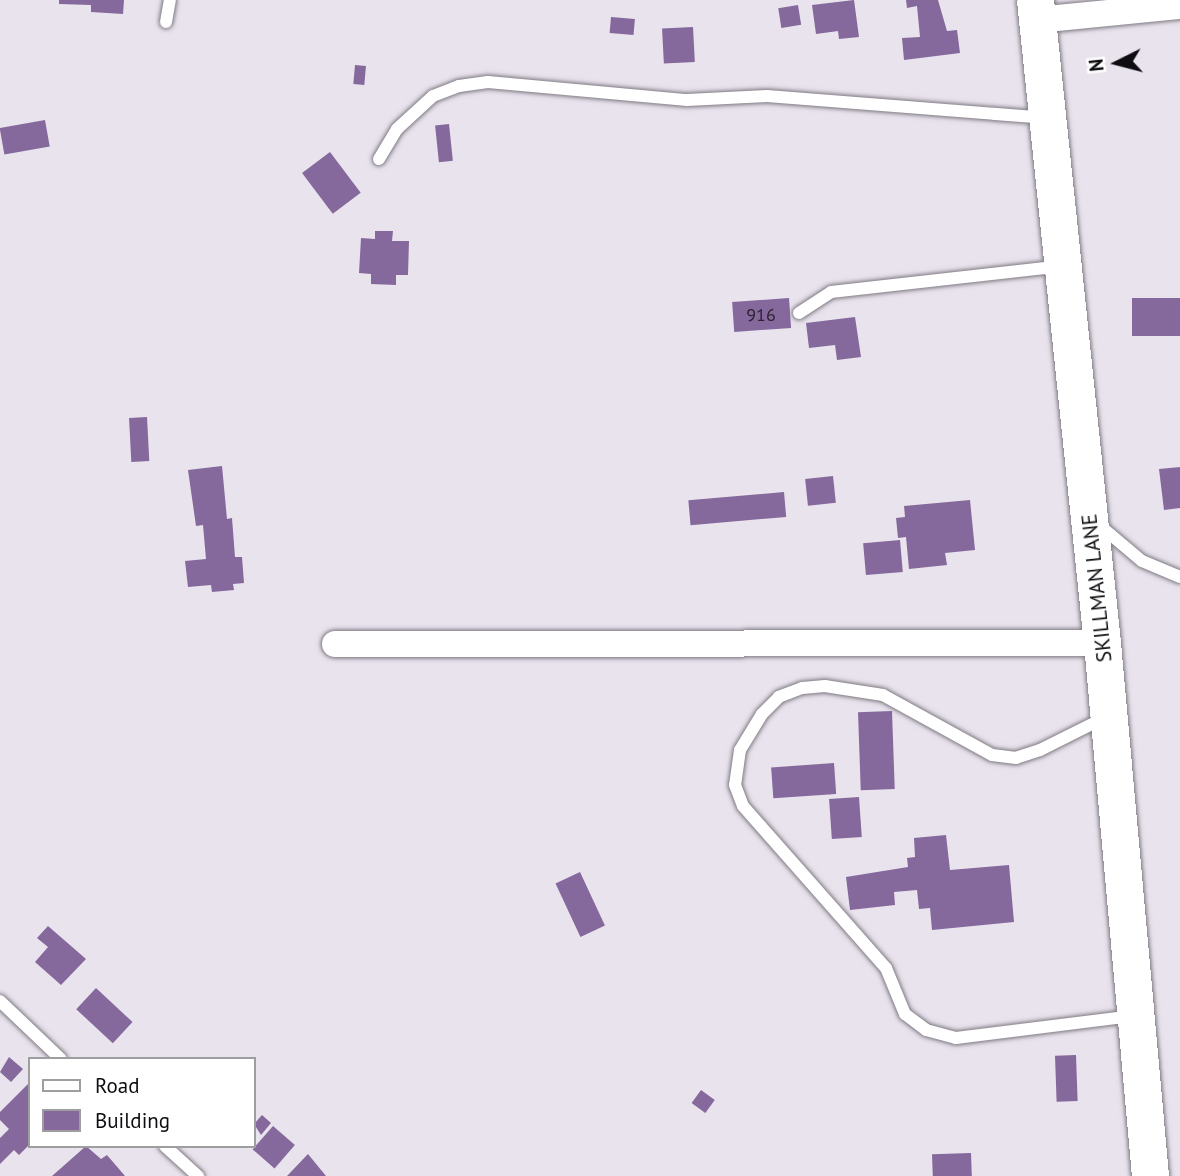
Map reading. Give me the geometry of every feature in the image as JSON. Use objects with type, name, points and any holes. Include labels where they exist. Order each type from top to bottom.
[{"type":"street","points":[[1036,10],[1180,6]]},
{"type":"street","name":"SKILLMAN LANE","points":[[1036,10],[1090,517],[1150,1176]]},
{"type":"street","points":[[335,644],[1102,643]]},
{"type":"lane","points":[[166,22],[170,0]]},
{"type":"lane","points":[[379,159],[397,129],[433,96],[459,86],[488,82],[687,100],[767,96],[1048,118]]},
{"type":"lane","points":[[799,313],[831,292],[1062,266]]},
{"type":"lane","points":[[1090,517],[1142,561],[1180,577]]},
{"type":"lane","points":[[1109,716],[1040,750],[1004,757],[992,755],[883,695],[825,687],[802,688],[779,697],[762,714],[740,750],[735,785],[743,806],[886,968],[905,1014],[926,1030],[956,1038],[1136,1016]]},
{"type":"lane","points":[[0,1001],[59,1057]]},
{"type":"lane","points":[[167,1148],[198,1176]]},
{"type":"building","points":[[59,0],[124,0],[123,14],[91,12],[91,5],[59,4]]},
{"type":"building","points":[[854,0],[859,37],[839,39],[838,31],[816,34],[812,5]]},
{"type":"building","points":[[906,0],[938,0],[947,31],[957,30],[960,53],[904,60],[902,38],[920,37],[917,6],[907,8]]},
{"type":"building","points":[[798,5],[801,25],[781,28],[778,8]]},
{"type":"building","points":[[611,17],[635,19],[634,35],[610,33]]},
{"type":"building","points":[[693,27],[695,62],[664,64],[662,29]]},
{"type":"building","points":[[355,65],[366,66],[364,85],[353,84]]},
{"type":"building","points":[[45,120],[50,147],[4,155],[0,128]]},
{"type":"building","points":[[449,124],[453,161],[439,162],[435,125]]},
{"type":"building","points":[[330,152],[361,193],[333,214],[302,173]]},
{"type":"building","points":[[375,231],[393,231],[392,241],[409,241],[408,275],[396,275],[396,285],[371,284],[371,274],[359,273],[361,238],[375,239]]},
{"type":"building","points":[[789,298],[791,328],[734,332],[732,302]]},
{"type":"building","points":[[1132,298],[1180,298],[1180,336],[1132,336]]},
{"type":"building","points":[[855,317],[861,357],[837,360],[835,345],[809,348],[806,323]]},
{"type":"building","points":[[147,417],[149,461],[131,462],[129,418]]},
{"type":"building","points":[[222,466],[227,519],[232,518],[235,557],[242,557],[244,583],[233,584],[234,590],[212,592],[211,585],[188,587],[185,561],[206,559],[203,525],[196,526],[188,470]]},
{"type":"building","points":[[1180,467],[1180,508],[1164,510],[1159,469]]},
{"type":"building","points":[[833,476],[836,503],[808,506],[805,479]]},
{"type":"building","points":[[784,492],[786,517],[691,525],[688,500]]},
{"type":"building","points":[[970,500],[975,550],[945,553],[947,565],[909,569],[906,537],[898,538],[896,518],[905,517],[904,506]]},
{"type":"building","points":[[900,540],[903,572],[866,575],[863,543]]},
{"type":"building","points":[[892,711],[895,789],[861,790],[858,712]]},
{"type":"building","points":[[834,763],[836,794],[773,798],[771,767]]},
{"type":"building","points":[[859,797],[862,837],[832,839],[829,799]]},
{"type":"building","points":[[946,835],[950,870],[1009,865],[1014,922],[932,930],[930,908],[919,909],[917,890],[894,892],[895,905],[850,910],[846,877],[908,867],[907,858],[915,857],[914,838]]},
{"type":"building","points":[[580,872],[605,925],[580,937],[556,883]]},
{"type":"building","points":[[48,926],[86,959],[61,985],[35,962],[48,947],[37,938]]},
{"type":"building","points":[[96,988],[133,1022],[113,1043],[76,1009]]},
{"type":"building","points":[[1076,1055],[1078,1101],[1057,1102],[1055,1056]]},
{"type":"building","points":[[9,1057],[23,1069],[11,1082],[0,1072]]},
{"type":"building","points":[[28,1084],[28,1146],[19,1155],[14,1150],[0,1164],[0,1138],[9,1129],[0,1120],[0,1112]]},
{"type":"building","points":[[701,1090],[715,1100],[705,1113],[692,1103]]},
{"type":"building","points":[[262,1115],[271,1123],[261,1135],[256,1122]]},
{"type":"building","points":[[273,1126],[295,1145],[275,1168],[253,1149]]},
{"type":"building","points":[[84,1148],[88,1148],[101,1159],[107,1155],[125,1176],[52,1176]]},
{"type":"building","points":[[971,1153],[972,1176],[933,1176],[932,1154]]},
{"type":"building","points":[[308,1154],[326,1176],[287,1176]]}]
